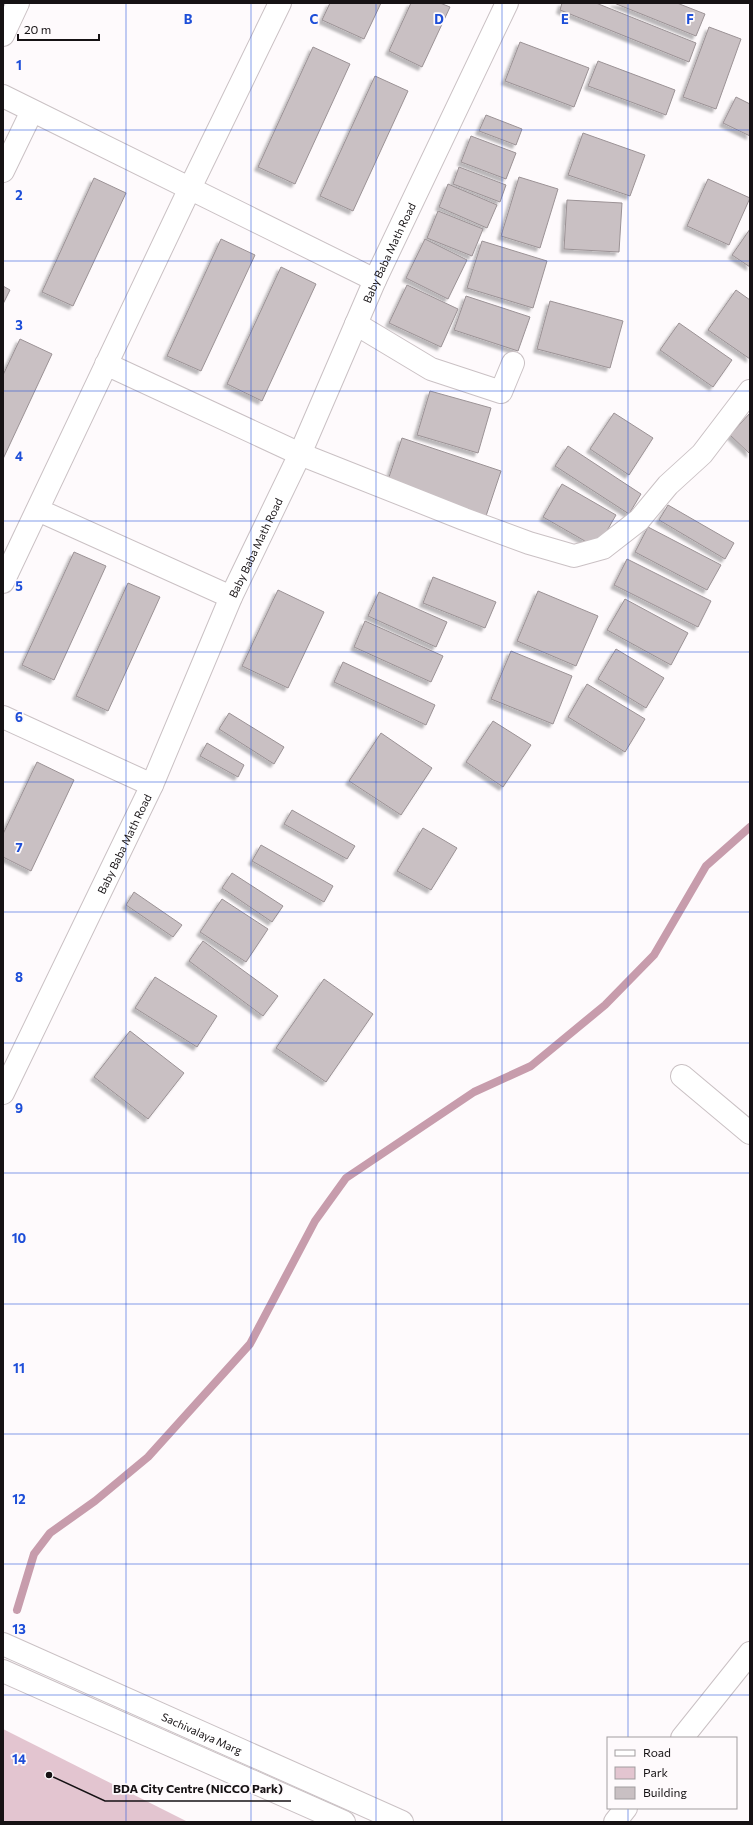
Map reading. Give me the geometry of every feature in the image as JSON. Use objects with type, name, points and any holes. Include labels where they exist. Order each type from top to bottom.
[{"type":"street","points":[[3,35],[18,3]]},
{"type":"street","points":[[3,582],[190,188],[280,3]]},
{"type":"street","name":"Baby Baba Math Road","points":[[3,1093],[152,785],[231,597],[300,454],[375,280],[507,3]]},
{"type":"street","points":[[3,96],[375,280]]},
{"type":"street","points":[[3,172],[32,110]]},
{"type":"street","points":[[356,324],[431,369],[501,392],[513,363]]},
{"type":"street","points":[[106,364],[300,454],[464,519],[529,543],[574,556],[603,548],[639,520],[668,485],[702,454],[750,391]]},
{"type":"street","points":[[38,510],[231,597]]},
{"type":"street","points":[[3,717],[152,785]]},
{"type":"street","points":[[682,1076],[750,1133]]},
{"type":"street","name":"Sachivalaya Marg","points":[[3,1644],[402,1822]]},
{"type":"street","points":[[683,1737],[750,1652]]},
{"type":"street","points":[[3,1671],[344,1822]]},
{"type":"street","points":[[614,1822],[625,1809]]},
{"type":"green space","points":[[3,1729],[188,1822],[3,1822]]},
{"type":"building","points":[[330,3],[381,3],[364,39],[322,20]]},
{"type":"building","points":[[411,3],[440,3],[450,7],[422,67],[389,51]]},
{"type":"building","points":[[562,3],[596,3],[696,43],[689,62],[560,10]]},
{"type":"building","points":[[614,3],[677,3],[705,14],[696,36]]},
{"type":"building","points":[[709,27],[741,39],[716,109],[683,97]]},
{"type":"building","points":[[520,42],[589,68],[574,107],[505,81]]},
{"type":"building","points":[[313,47],[350,64],[295,184],[258,167]]},
{"type":"building","points":[[598,61],[675,90],[666,115],[588,86]]},
{"type":"building","points":[[375,76],[408,91],[353,211],[320,196]]},
{"type":"building","points":[[736,97],[750,104],[750,136],[723,123]]},
{"type":"building","points":[[486,115],[522,129],[516,145],[479,131]]},
{"type":"building","points":[[583,133],[645,155],[630,196],[568,175]]},
{"type":"building","points":[[471,136],[516,153],[506,179],[461,162]]},
{"type":"building","points":[[459,167],[506,185],[500,202],[453,184]]},
{"type":"building","points":[[519,177],[558,189],[540,248],[501,236]]},
{"type":"building","points":[[94,178],[126,193],[73,306],[42,292]]},
{"type":"building","points":[[708,179],[750,198],[729,245],[687,226]]},
{"type":"building","points":[[448,184],[497,205],[487,228],[439,207]]},
{"type":"building","points":[[567,200],[622,203],[619,252],[564,249]]},
{"type":"building","points":[[438,211],[483,229],[472,256],[427,238]]},
{"type":"building","points":[[750,229],[750,267],[732,255]]},
{"type":"building","points":[[221,239],[255,255],[201,371],[167,356]]},
{"type":"building","points":[[425,239],[467,260],[448,299],[406,278]]},
{"type":"building","points":[[482,241],[547,261],[533,308],[467,288]]},
{"type":"building","points":[[281,267],[316,284],[262,401],[227,384]]},
{"type":"building","points":[[407,285],[458,309],[441,347],[389,323]]},
{"type":"building","points":[[3,286],[10,290],[3,304]]},
{"type":"building","points":[[736,290],[750,300],[750,359],[708,330]]},
{"type":"building","points":[[466,296],[530,317],[518,351],[454,330]]},
{"type":"building","points":[[550,301],[623,321],[610,368],[537,349]]},
{"type":"building","points":[[679,323],[732,360],[713,387],[660,350]]},
{"type":"building","points":[[20,339],[52,354],[3,459],[3,375]]},
{"type":"building","points":[[430,391],[491,408],[478,453],[417,435]]},
{"type":"building","points":[[614,413],[653,438],[629,475],[590,449]]},
{"type":"building","points":[[750,413],[750,454],[730,435]]},
{"type":"building","points":[[402,438],[501,471],[486,516],[387,483]]},
{"type":"building","points":[[568,446],[641,494],[629,514],[555,466]]},
{"type":"building","points":[[562,484],[616,515],[597,548],[543,517]]},
{"type":"building","points":[[668,505],[734,543],[725,559],[659,520]]},
{"type":"building","points":[[648,527],[721,565],[707,590],[635,552]]},
{"type":"building","points":[[74,552],[106,566],[54,680],[22,665]]},
{"type":"building","points":[[627,559],[711,601],[698,627],[614,585]]},
{"type":"building","points":[[433,577],[496,602],[485,628],[423,603]]},
{"type":"building","points":[[128,583],[160,597],[108,711],[76,696]]},
{"type":"building","points":[[278,590],[324,612],[288,688],[242,666]]},
{"type":"building","points":[[538,591],[598,616],[576,666],[517,641]]},
{"type":"building","points":[[379,592],[447,622],[436,647],[368,616]]},
{"type":"building","points":[[625,599],[688,633],[671,665],[607,630]]},
{"type":"building","points":[[365,621],[443,656],[431,682],[354,647]]},
{"type":"building","points":[[616,649],[664,678],[646,708],[598,679]]},
{"type":"building","points":[[511,651],[572,676],[553,724],[491,699]]},
{"type":"building","points":[[343,662],[435,705],[426,725],[334,682]]},
{"type":"building","points":[[587,684],[645,719],[625,752],[568,717]]},
{"type":"building","points":[[229,713],[284,747],[274,764],[219,729]]},
{"type":"building","points":[[493,721],[531,745],[503,787],[466,762]]},
{"type":"building","points":[[381,733],[432,768],[401,815],[349,781]]},
{"type":"building","points":[[207,743],[244,765],[238,777],[200,756]]},
{"type":"building","points":[[37,762],[74,780],[31,871],[3,857],[3,834]]},
{"type":"building","points":[[292,810],[355,846],[347,859],[284,824]]},
{"type":"building","points":[[423,828],[457,848],[431,890],[397,871]]},
{"type":"building","points":[[261,845],[333,886],[324,902],[252,861]]},
{"type":"building","points":[[232,873],[283,906],[272,922],[222,888]]},
{"type":"building","points":[[134,892],[182,925],[173,937],[126,905]]},
{"type":"building","points":[[222,899],[268,929],[246,962],[200,932]]},
{"type":"building","points":[[203,941],[278,996],[263,1016],[189,961]]},
{"type":"building","points":[[155,977],[217,1016],[197,1047],[135,1008]]},
{"type":"building","points":[[324,979],[373,1014],[326,1082],[276,1048]]},
{"type":"building","points":[[130,1031],[184,1073],[148,1119],[94,1077]]},
{"type":"waterway","points":[[17,1610],[34,1554],[50,1533],[95,1501],[148,1457],[250,1344],[315,1221],[346,1178],[474,1092],[531,1066],[605,1005],[654,955],[706,866],[750,827]]},
{"type":"place","name":"BDA City Centre (NICCO Park)","points":[[49,1775]]}]
